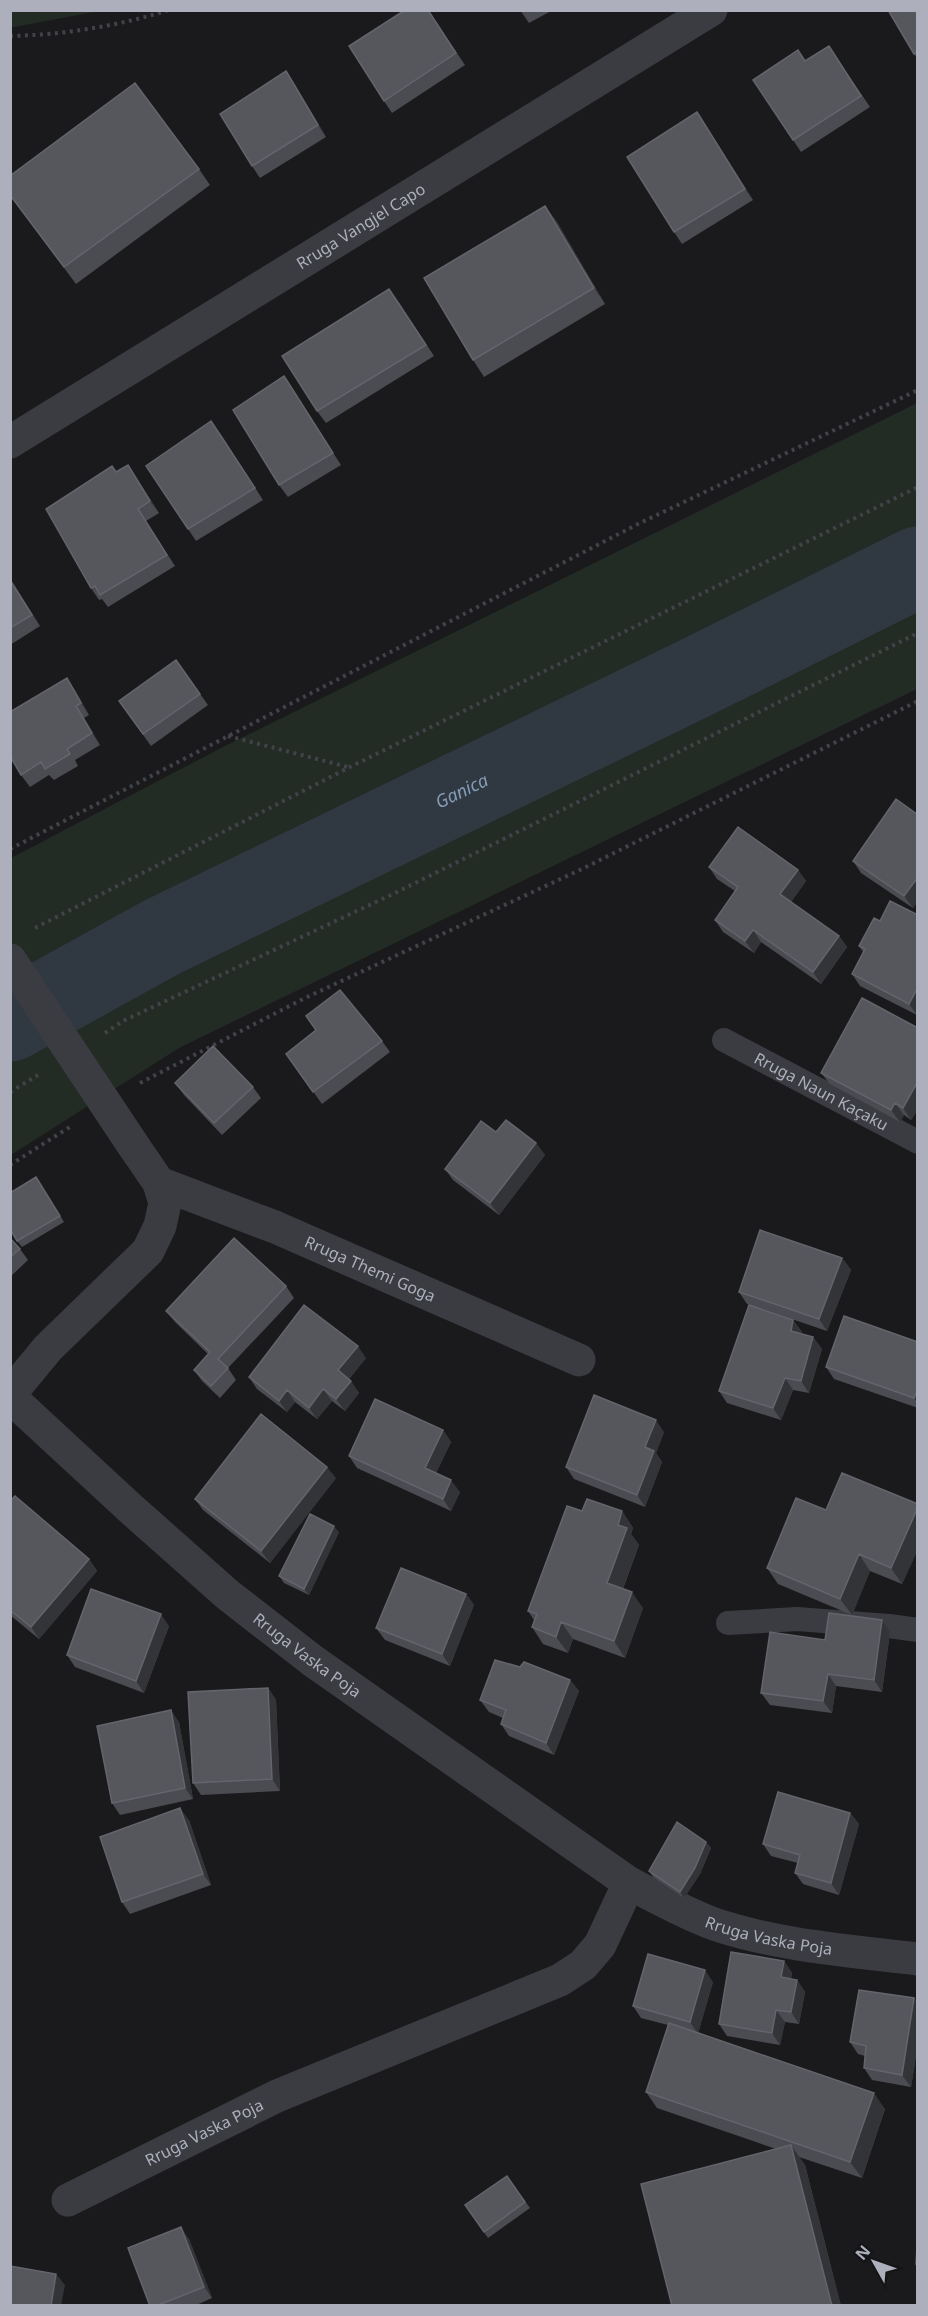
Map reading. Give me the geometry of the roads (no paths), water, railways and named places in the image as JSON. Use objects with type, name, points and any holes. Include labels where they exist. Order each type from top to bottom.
[{"type":"street","name":"Rruga Vangjel Capo","points":[[10,442],[711,10]]},
{"type":"street","points":[[10,960],[159,1183],[165,1203],[160,1226],[148,1251],[48,1348],[10,1396]]},
{"type":"street","name":"Rruga Themi Goga","points":[[159,1183],[275,1227],[579,1360]]},
{"type":"street","name":"Rruga Vaska Poja","points":[[10,1396],[130,1508],[228,1594],[296,1648],[629,1882],[669,1904],[717,1925],[783,1941],[918,1959]]},
{"type":"street","name":"Rruga Vaska Poja","points":[[68,2200],[277,2096],[560,1980],[583,1965],[600,1945],[629,1882]]},
{"type":"lane","name":"Rruga Naun Kaçaku","points":[[724,1040],[918,1142]]},
{"type":"lane","points":[[728,1623],[797,1618],[918,1630]]},
{"type":"waterway","name":"Ganica","points":[[10,1021],[162,937],[918,567]]}]
